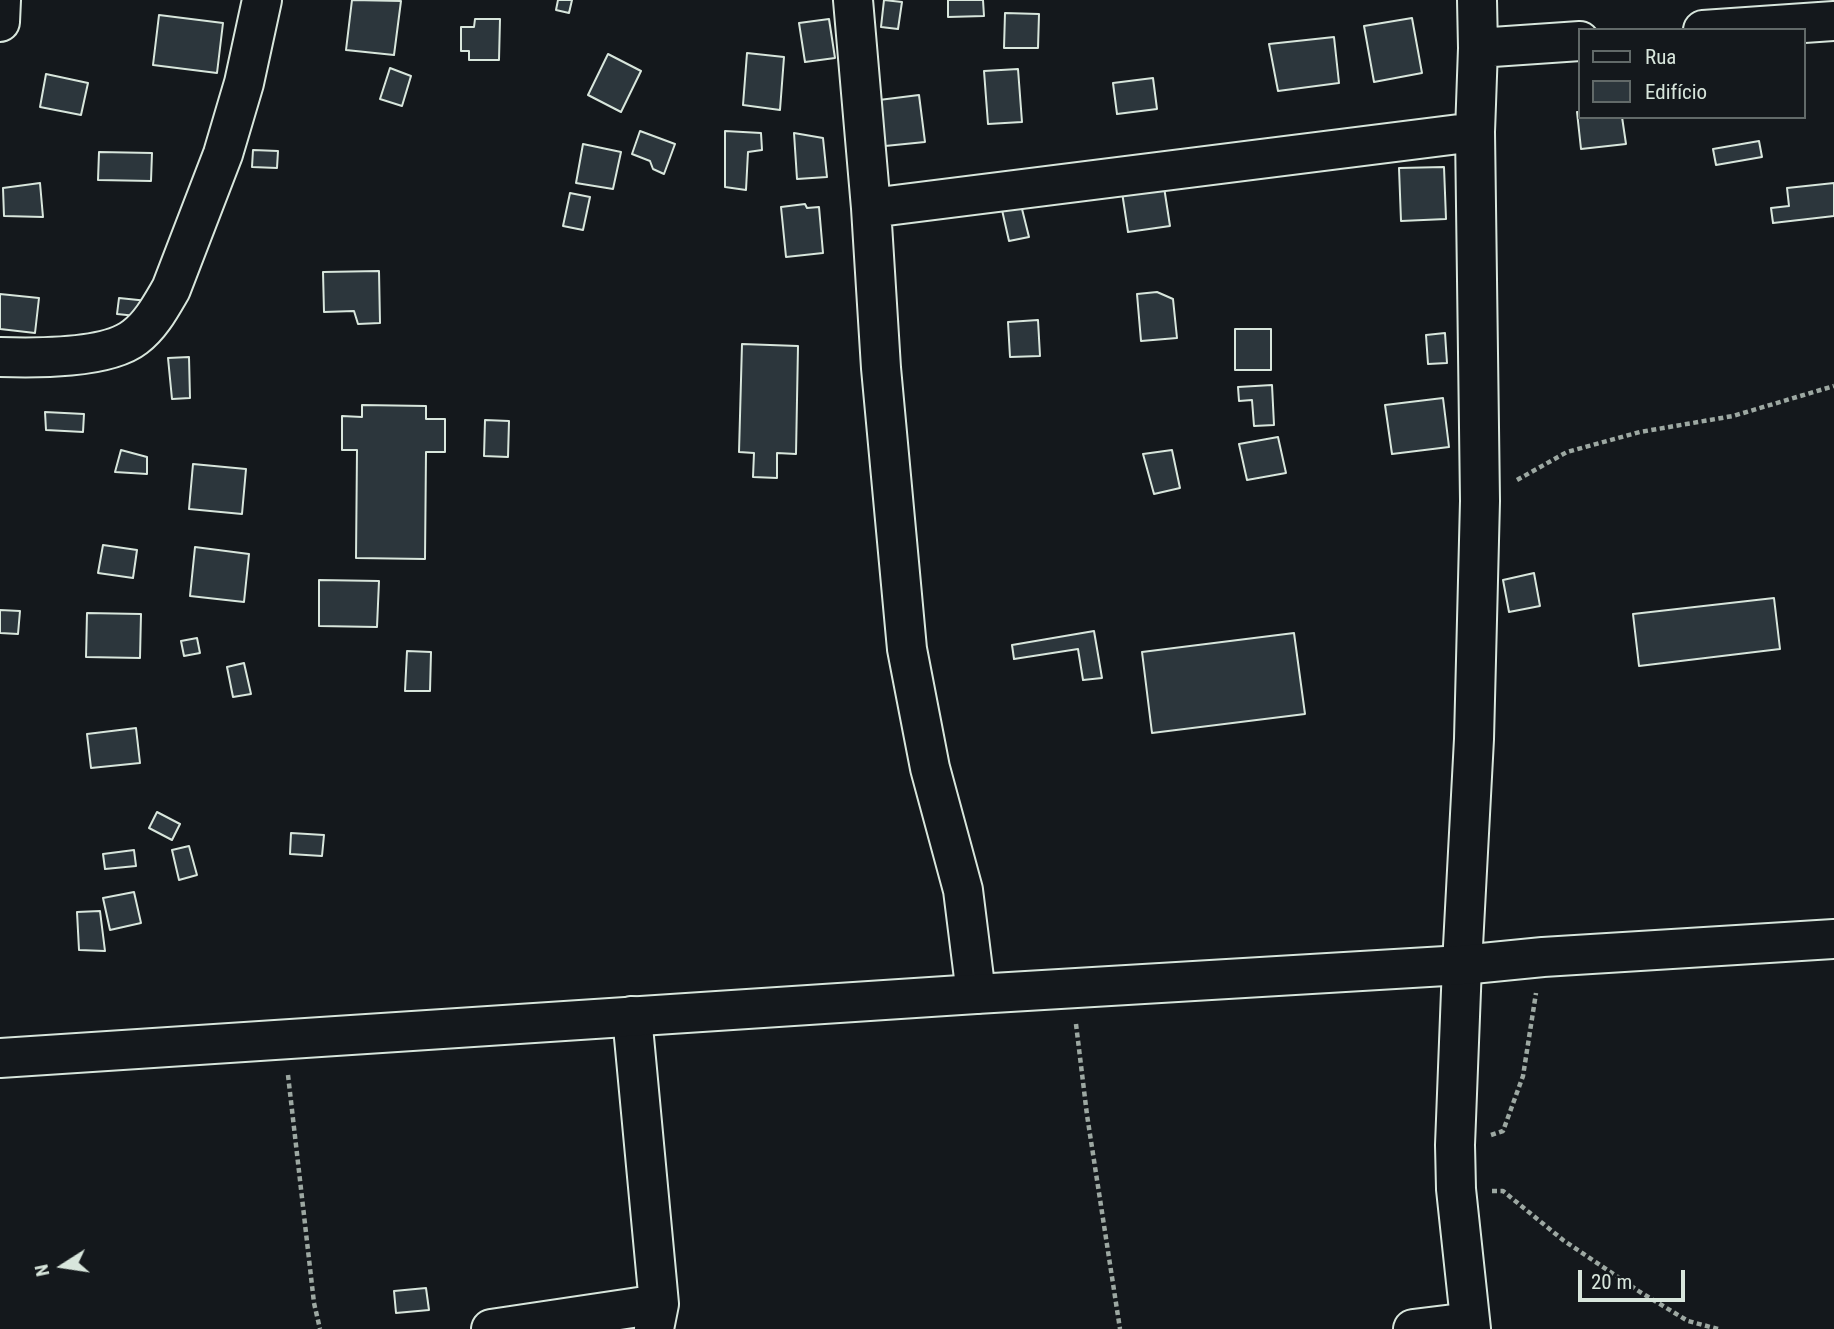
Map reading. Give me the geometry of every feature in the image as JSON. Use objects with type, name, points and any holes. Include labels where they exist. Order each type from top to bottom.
[{"type":"street","points":[[0,22],[1,0]]},
{"type":"street","points":[[0,357],[79,354],[121,345],[134,338],[160,308],[171,289],[223,154],[244,83],[262,0]]},
{"type":"street","points":[[853,0],[906,649],[930,768],[963,890],[976,994]]},
{"type":"street","points":[[1413,1329],[1471,1325],[1455,1145],[1474,739],[1479,500],[1475,132],[1477,0]]},
{"type":"street","points":[[1732,28],[1834,21]]},
{"type":"street","points":[[1478,48],[1578,41]]},
{"type":"street","points":[[871,208],[1475,132]]},
{"type":"street","points":[[0,1058],[1834,939]]},
{"type":"street","points":[[491,1329],[656,1317],[632,1016]]},
{"type":"path","points":[[1479,500],[1567,452],[1640,432],[1733,416],[1834,386]]},
{"type":"path","points":[[1455,1145],[1503,1132],[1523,1076],[1543,957]]},
{"type":"path","points":[[1071,988],[1087,1115],[1120,1329]]},
{"type":"path","points":[[284,1039],[314,1303],[320,1329]]},
{"type":"path","points":[[1457,1189],[1503,1191],[1563,1240],[1640,1292],[1688,1321],[1718,1329]]},
{"type":"building","points":[[352,0],[401,1],[394,55],[346,50]]},
{"type":"building","points":[[558,0],[572,0],[569,13],[556,10]]},
{"type":"building","points":[[884,0],[902,2],[898,29],[881,27]]},
{"type":"building","points":[[948,0],[983,0],[984,16],[948,17]]},
{"type":"building","points":[[1005,13],[1039,14],[1038,48],[1004,48]]},
{"type":"building","points":[[159,15],[223,23],[217,73],[153,65]]},
{"type":"building","points":[[1412,18],[1422,73],[1374,82],[1364,26]]},
{"type":"building","points":[[475,19],[500,19],[499,60],[469,60],[469,51],[461,51],[461,27],[474,27]]},
{"type":"building","points":[[829,19],[835,58],[805,62],[799,23]]},
{"type":"building","points":[[1334,37],[1339,83],[1278,91],[1269,44]]},
{"type":"building","points":[[747,53],[784,57],[780,110],[743,105]]},
{"type":"building","points":[[608,54],[641,71],[621,112],[588,95]]},
{"type":"building","points":[[390,68],[411,76],[402,106],[380,99]]},
{"type":"building","points":[[1018,69],[1022,122],[988,124],[984,71]]},
{"type":"building","points":[[46,74],[88,83],[81,115],[40,107]]},
{"type":"building","points":[[1153,78],[1157,109],[1117,114],[1113,83]]},
{"type":"building","points":[[919,95],[925,142],[885,146],[879,100]]},
{"type":"building","points":[[1577,112],[1578,119],[1622,119],[1626,144],[1581,149]]},
{"type":"building","points":[[640,131],[675,144],[664,174],[653,169],[650,161],[632,154]]},
{"type":"building","points":[[725,131],[761,133],[762,150],[748,152],[746,190],[725,187]]},
{"type":"building","points":[[794,133],[823,138],[827,177],[797,179]]},
{"type":"building","points":[[1759,141],[1762,157],[1716,165],[1713,149]]},
{"type":"building","points":[[583,144],[621,152],[613,189],[576,183]]},
{"type":"building","points":[[253,150],[278,151],[277,168],[252,167]]},
{"type":"building","points":[[99,152],[152,153],[151,181],[98,180]]},
{"type":"building","points":[[1444,167],[1446,219],[1401,221],[1399,168]]},
{"type":"building","points":[[40,183],[43,217],[4,216],[3,188]]},
{"type":"building","points":[[1834,183],[1834,216],[1773,223],[1771,208],[1789,206],[1787,188]]},
{"type":"building","points":[[1164,187],[1170,226],[1128,232],[1122,192]]},
{"type":"building","points":[[570,193],[590,197],[583,230],[563,226]]},
{"type":"building","points":[[805,204],[807,208],[819,207],[823,253],[786,257],[781,207]]},
{"type":"building","points":[[1021,205],[1029,237],[1009,241],[1002,210]]},
{"type":"building","points":[[379,271],[380,323],[358,324],[354,311],[324,312],[323,272]]},
{"type":"building","points":[[1157,292],[1173,299],[1177,338],[1141,341],[1137,294]]},
{"type":"building","points":[[0,294],[39,298],[35,333],[0,329]]},
{"type":"building","points":[[119,298],[148,301],[146,317],[117,314]]},
{"type":"building","points":[[1038,320],[1040,356],[1010,357],[1008,322]]},
{"type":"building","points":[[1235,329],[1271,329],[1271,370],[1235,370]]},
{"type":"building","points":[[1445,333],[1447,363],[1428,364],[1426,335]]},
{"type":"building","points":[[742,344],[798,346],[796,454],[777,453],[777,478],[753,477],[754,453],[739,452]]},
{"type":"building","points":[[189,357],[190,398],[172,399],[168,358]]},
{"type":"building","points":[[1272,385],[1274,425],[1254,426],[1252,400],[1239,401],[1238,387]]},
{"type":"building","points":[[1443,398],[1449,447],[1392,454],[1385,405]]},
{"type":"building","points":[[362,405],[426,406],[426,419],[445,419],[445,452],[426,452],[425,559],[356,558],[357,450],[342,450],[342,416],[362,417]]},
{"type":"building","points":[[45,412],[84,414],[83,432],[46,430]]},
{"type":"building","points":[[485,420],[509,421],[508,457],[484,456]]},
{"type":"building","points":[[1278,437],[1286,473],[1247,480],[1239,444]]},
{"type":"building","points":[[121,450],[147,457],[147,474],[115,472]]},
{"type":"building","points":[[1172,450],[1180,488],[1154,494],[1143,454]]},
{"type":"building","points":[[193,464],[246,469],[242,514],[189,509]]},
{"type":"building","points":[[103,545],[137,550],[133,578],[98,573]]},
{"type":"building","points":[[195,547],[249,554],[244,602],[190,596]]},
{"type":"building","points":[[1534,573],[1540,606],[1509,612],[1503,580]]},
{"type":"building","points":[[319,580],[379,581],[377,627],[319,626]]},
{"type":"building","points":[[1774,598],[1780,649],[1639,666],[1633,614]]},
{"type":"building","points":[[0,610],[20,611],[18,634],[0,633]]},
{"type":"building","points":[[87,613],[141,614],[140,658],[86,657]]},
{"type":"building","points":[[1094,631],[1102,678],[1083,680],[1078,649],[1014,659],[1012,645]]},
{"type":"building","points":[[1294,633],[1305,714],[1152,733],[1142,652]]},
{"type":"building","points":[[197,638],[200,653],[184,656],[181,641]]},
{"type":"building","points":[[407,651],[431,652],[430,691],[405,691]]},
{"type":"building","points":[[244,663],[251,694],[233,697],[227,667]]},
{"type":"building","points":[[136,728],[140,763],[91,768],[87,734]]},
{"type":"building","points":[[157,812],[180,824],[172,840],[149,828]]},
{"type":"building","points":[[291,833],[324,835],[322,856],[290,854]]},
{"type":"building","points":[[189,846],[197,875],[179,880],[172,850]]},
{"type":"building","points":[[134,850],[136,866],[105,869],[103,854]]},
{"type":"building","points":[[134,892],[141,923],[110,930],[103,898]]},
{"type":"building","points":[[100,911],[105,951],[79,950],[77,912]]},
{"type":"building","points":[[426,1288],[429,1310],[396,1313],[394,1291]]}]
